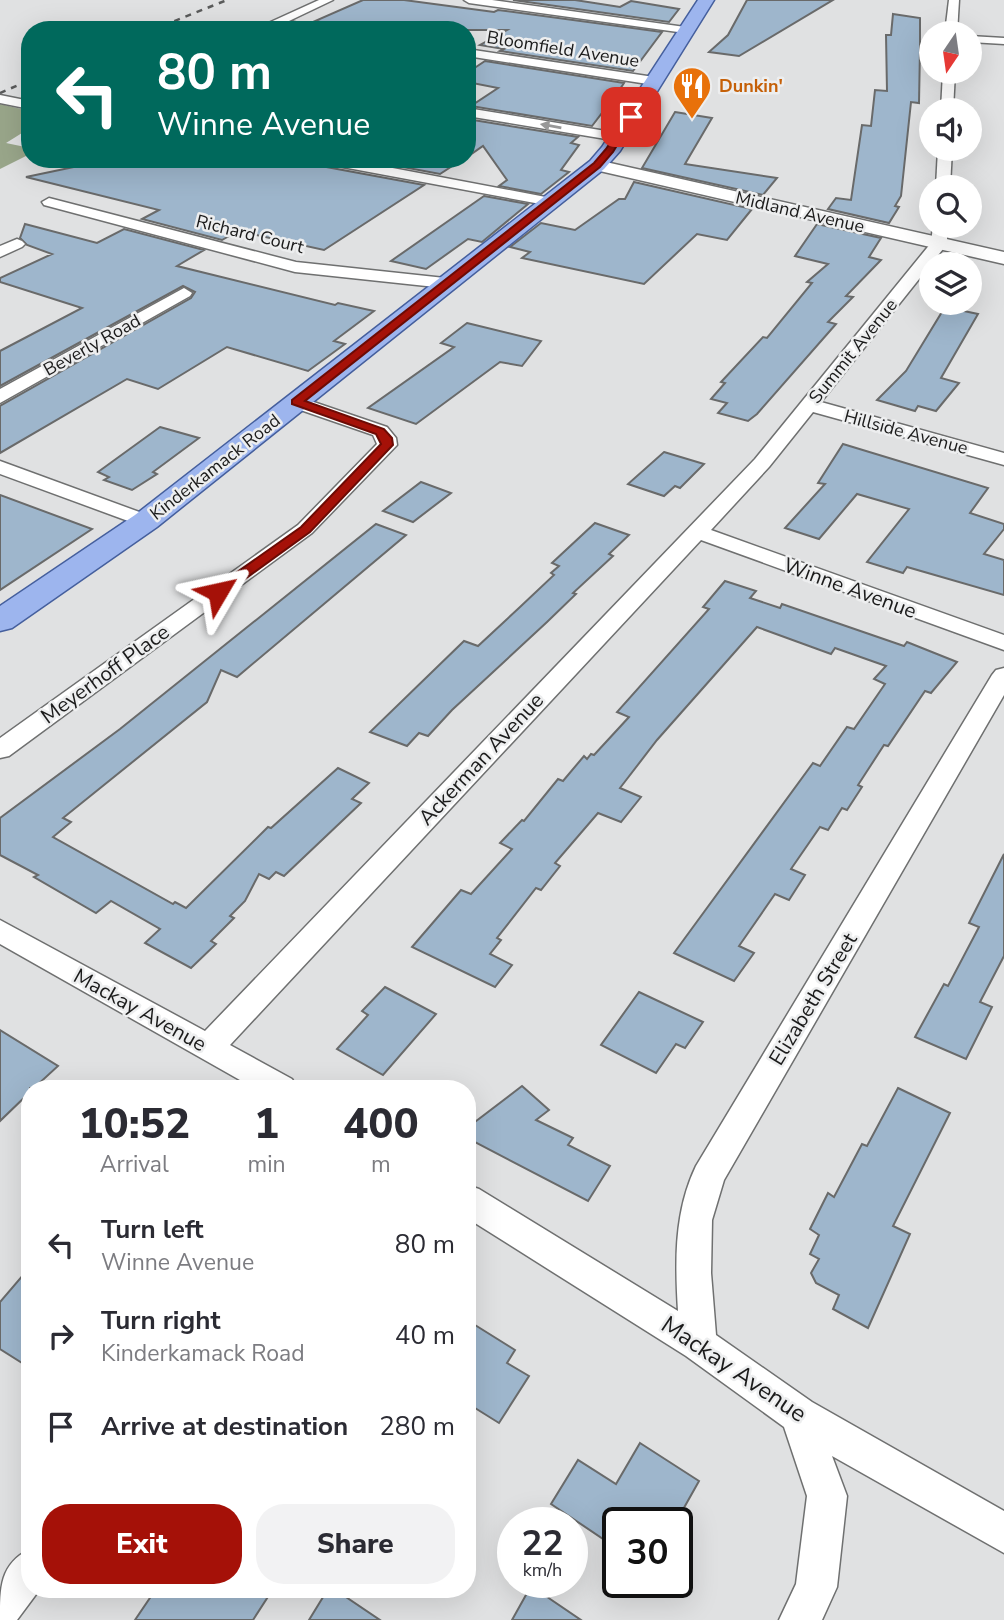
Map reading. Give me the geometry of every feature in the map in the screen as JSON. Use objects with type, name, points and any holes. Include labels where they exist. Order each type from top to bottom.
[{"type":"main road","name":"Kinderkamack Road","points":[[0,621],[146,521],[597,165],[706,0]]},
{"type":"street","points":[[279,21],[328,0]]},
{"type":"street","points":[[469,0],[685,30]]},
{"type":"street","points":[[952,21],[954,0]]},
{"type":"street","points":[[982,40],[1004,41]]},
{"type":"street","name":"Bloomfield Avenue","points":[[476,53],[654,81]]},
{"type":"street","points":[[0,99],[21,103]]},
{"type":"street","points":[[476,113],[618,137]]},
{"type":"street","name":"Midland Avenue","points":[[597,165],[919,231]]},
{"type":"street","points":[[369,168],[551,202]]},
{"type":"street","name":"Richard Court","points":[[49,202],[295,267],[445,283]]},
{"type":"street","name":"Summit Avenue","points":[[754,471],[809,405],[938,238]]},
{"type":"street","name":"Midland Avenue","points":[[948,238],[1004,258]]},
{"type":"street","points":[[0,252],[17,244]]},
{"type":"street","name":"Beverly Road","points":[[0,397],[184,293]]},
{"type":"street","name":"Meyerhoff Place","points":[[0,750],[305,529],[383,452],[387,443],[380,431],[296,402]]},
{"type":"street","name":"Hillside Avenue","points":[[809,405],[1004,459]]},
{"type":"street","points":[[0,467],[146,521]]},
{"type":"street","name":"Ackerman Avenue","points":[[208,1048],[754,471]]},
{"type":"street","name":"Winne Avenue","points":[[697,532],[1004,643]]},
{"type":"street","name":"Elizabeth Street","points":[[699,1344],[693,1273],[695,1220],[708,1176],[1004,675]]},
{"type":"street","name":"Mackay Avenue","points":[[0,931],[266,1080]]},
{"type":"street","name":"Mackay Avenue","points":[[476,1206],[699,1344],[799,1415],[1004,1532]]},
{"type":"street","points":[[799,1415],[827,1496],[816,1587],[800,1620]]},
{"type":"street","points":[[0,1608],[21,1581]]},
{"type":"green space","points":[[0,104],[21,109],[21,134],[6,143],[21,146],[21,158],[0,169]]},
{"type":"building","points":[[363,0],[404,0],[662,32],[633,71],[500,51],[504,49],[480,45],[507,30],[476,30],[476,21],[315,21]]},
{"type":"building","points":[[513,0],[575,0],[620,7],[631,1],[679,9],[669,22]]},
{"type":"building","points":[[747,0],[833,0],[739,56],[709,52],[728,35]]},
{"type":"building","points":[[893,14],[920,18],[919,103],[911,102],[901,196],[895,206],[899,207],[889,223],[828,209],[836,198],[851,200],[862,125],[871,126],[875,90],[887,91],[886,35],[891,35]]},
{"type":"building","points":[[485,61],[624,83],[616,95],[607,100],[611,101],[592,126],[476,107],[476,103],[498,88],[476,84],[476,67]]},
{"type":"building","points":[[675,112],[712,118],[685,164],[777,178],[763,195],[642,168]]},
{"type":"building","points":[[476,120],[578,137],[571,143],[579,145],[561,170],[569,172],[541,194],[499,186],[507,180],[483,146],[476,151]]},
{"type":"building","points":[[69,168],[332,168],[424,185],[324,250],[238,231],[222,240],[142,219],[159,210],[26,177]]},
{"type":"building","points":[[408,168],[449,168],[440,174]]},
{"type":"building","points":[[634,182],[752,209],[727,240],[697,234],[644,284],[522,258],[530,252],[510,247],[541,223],[575,230],[619,199],[625,199]]},
{"type":"building","points":[[484,196],[528,204],[482,242],[468,239],[426,269],[391,261]]},
{"type":"building","points":[[25,224],[97,243],[124,229],[204,250],[177,266],[335,305],[338,303],[374,311],[334,341],[345,344],[308,371],[227,347],[158,389],[127,379],[0,453],[0,406],[191,298],[195,292],[183,286],[0,386],[0,351],[82,308],[0,282],[0,278],[52,254],[27,245],[20,238]]},
{"type":"building","points":[[817,224],[881,238],[869,257],[881,260],[846,296],[853,297],[828,322],[836,324],[757,414],[748,421],[718,413],[727,403],[711,399],[725,383],[721,382],[763,337],[767,338],[812,283],[807,282],[828,264],[795,256]]},
{"type":"building","points":[[940,315],[977,315],[941,378],[959,383],[936,411],[918,406],[915,411],[877,400],[906,371]]},
{"type":"building","points":[[467,323],[541,341],[522,366],[500,362],[416,424],[368,408],[454,347],[441,343]]},
{"type":"building","points":[[160,427],[199,438],[153,472],[157,474],[132,490],[104,480],[109,477],[98,472]]},
{"type":"building","points":[[843,444],[988,488],[970,513],[1004,524],[1004,529],[984,554],[1004,560],[1004,595],[907,567],[903,573],[867,562],[909,509],[857,494],[819,539],[785,528],[825,484],[818,483]]},
{"type":"building","points":[[664,452],[704,464],[680,488],[675,486],[664,496],[628,484]]},
{"type":"building","points":[[421,482],[451,493],[413,522],[383,511]]},
{"type":"building","points":[[0,495],[92,529],[0,590]]},
{"type":"building","points":[[595,523],[629,535],[609,554],[613,556],[573,593],[576,594],[452,710],[428,736],[419,733],[407,746],[370,732],[464,641],[478,646],[520,607],[554,575],[551,573],[559,566],[552,563]]},
{"type":"building","points":[[376,524],[406,535],[237,677],[221,670],[207,702],[63,818],[71,822],[53,837],[173,904],[175,902],[186,908],[268,827],[271,828],[338,768],[369,783],[352,799],[361,803],[284,876],[276,872],[269,879],[259,874],[245,901],[230,916],[234,918],[211,941],[216,944],[191,968],[145,943],[160,929],[111,901],[96,913],[34,877],[38,875],[0,855],[0,818],[120,729]]},
{"type":"building","points":[[725,581],[756,591],[750,598],[780,608],[782,604],[904,646],[907,642],[957,662],[931,693],[925,691],[888,746],[884,745],[858,785],[862,787],[847,810],[842,808],[828,830],[820,827],[791,869],[805,875],[789,900],[775,894],[739,946],[754,953],[734,981],[674,953],[813,763],[820,766],[847,727],[854,729],[885,684],[874,679],[886,666],[835,648],[831,654],[757,627],[657,740],[620,788],[641,797],[621,822],[598,813],[555,863],[560,866],[541,890],[536,888],[497,938],[501,940],[490,954],[512,965],[495,987],[412,947],[461,890],[471,894],[512,849],[500,843],[524,821],[558,779],[563,781],[584,756],[587,759],[591,754],[594,755],[629,717],[617,712],[709,609],[703,607]]},
{"type":"building","points":[[1004,854],[1004,956],[980,1002],[992,1007],[966,1059],[915,1037],[944,984],[948,986],[979,927],[969,923]]},
{"type":"building","points":[[385,987],[436,1014],[383,1075],[337,1049],[368,1015],[362,1011]]},
{"type":"building","points":[[639,992],[703,1022],[685,1048],[676,1044],[656,1073],[601,1045]]},
{"type":"building","points":[[0,1030],[58,1066],[43,1080],[21,1080],[21,1101],[0,1121]]},
{"type":"building","points":[[522,1086],[549,1110],[536,1120],[573,1138],[568,1145],[610,1166],[588,1201],[476,1143],[476,1121]]},
{"type":"building","points":[[898,1088],[950,1113],[893,1226],[910,1234],[868,1328],[833,1309],[839,1295],[816,1283],[811,1273],[819,1259],[810,1254],[819,1235],[810,1229],[828,1193],[834,1197],[862,1144],[867,1146]]},
{"type":"building","points":[[21,1278],[21,1362],[0,1349],[0,1302]]},
{"type":"building","points":[[476,1326],[515,1350],[507,1363],[529,1376],[499,1423],[476,1409]]},
{"type":"building","points":[[640,1443],[699,1481],[684,1507],[602,1507],[602,1538],[588,1529],[588,1507],[555,1507],[551,1504],[578,1460],[616,1484]]},
{"type":"building","points":[[150,1598],[267,1598],[253,1620],[135,1620]]},
{"type":"building","points":[[322,1598],[347,1598],[380,1620],[309,1620]]},
{"type":"building","points":[[524,1598],[549,1598],[581,1620],[512,1620]]},
{"type":"railway","points":[[174,21],[227,0]]},
{"type":"railway","points":[[0,93],[21,84]]},
{"type":"place","name":"Dunkin'","points":[[692,120]]},
{"type":"route","points":[[218,592],[305,529],[387,445],[386,438],[380,431],[296,402],[597,165],[631,117]]}]
